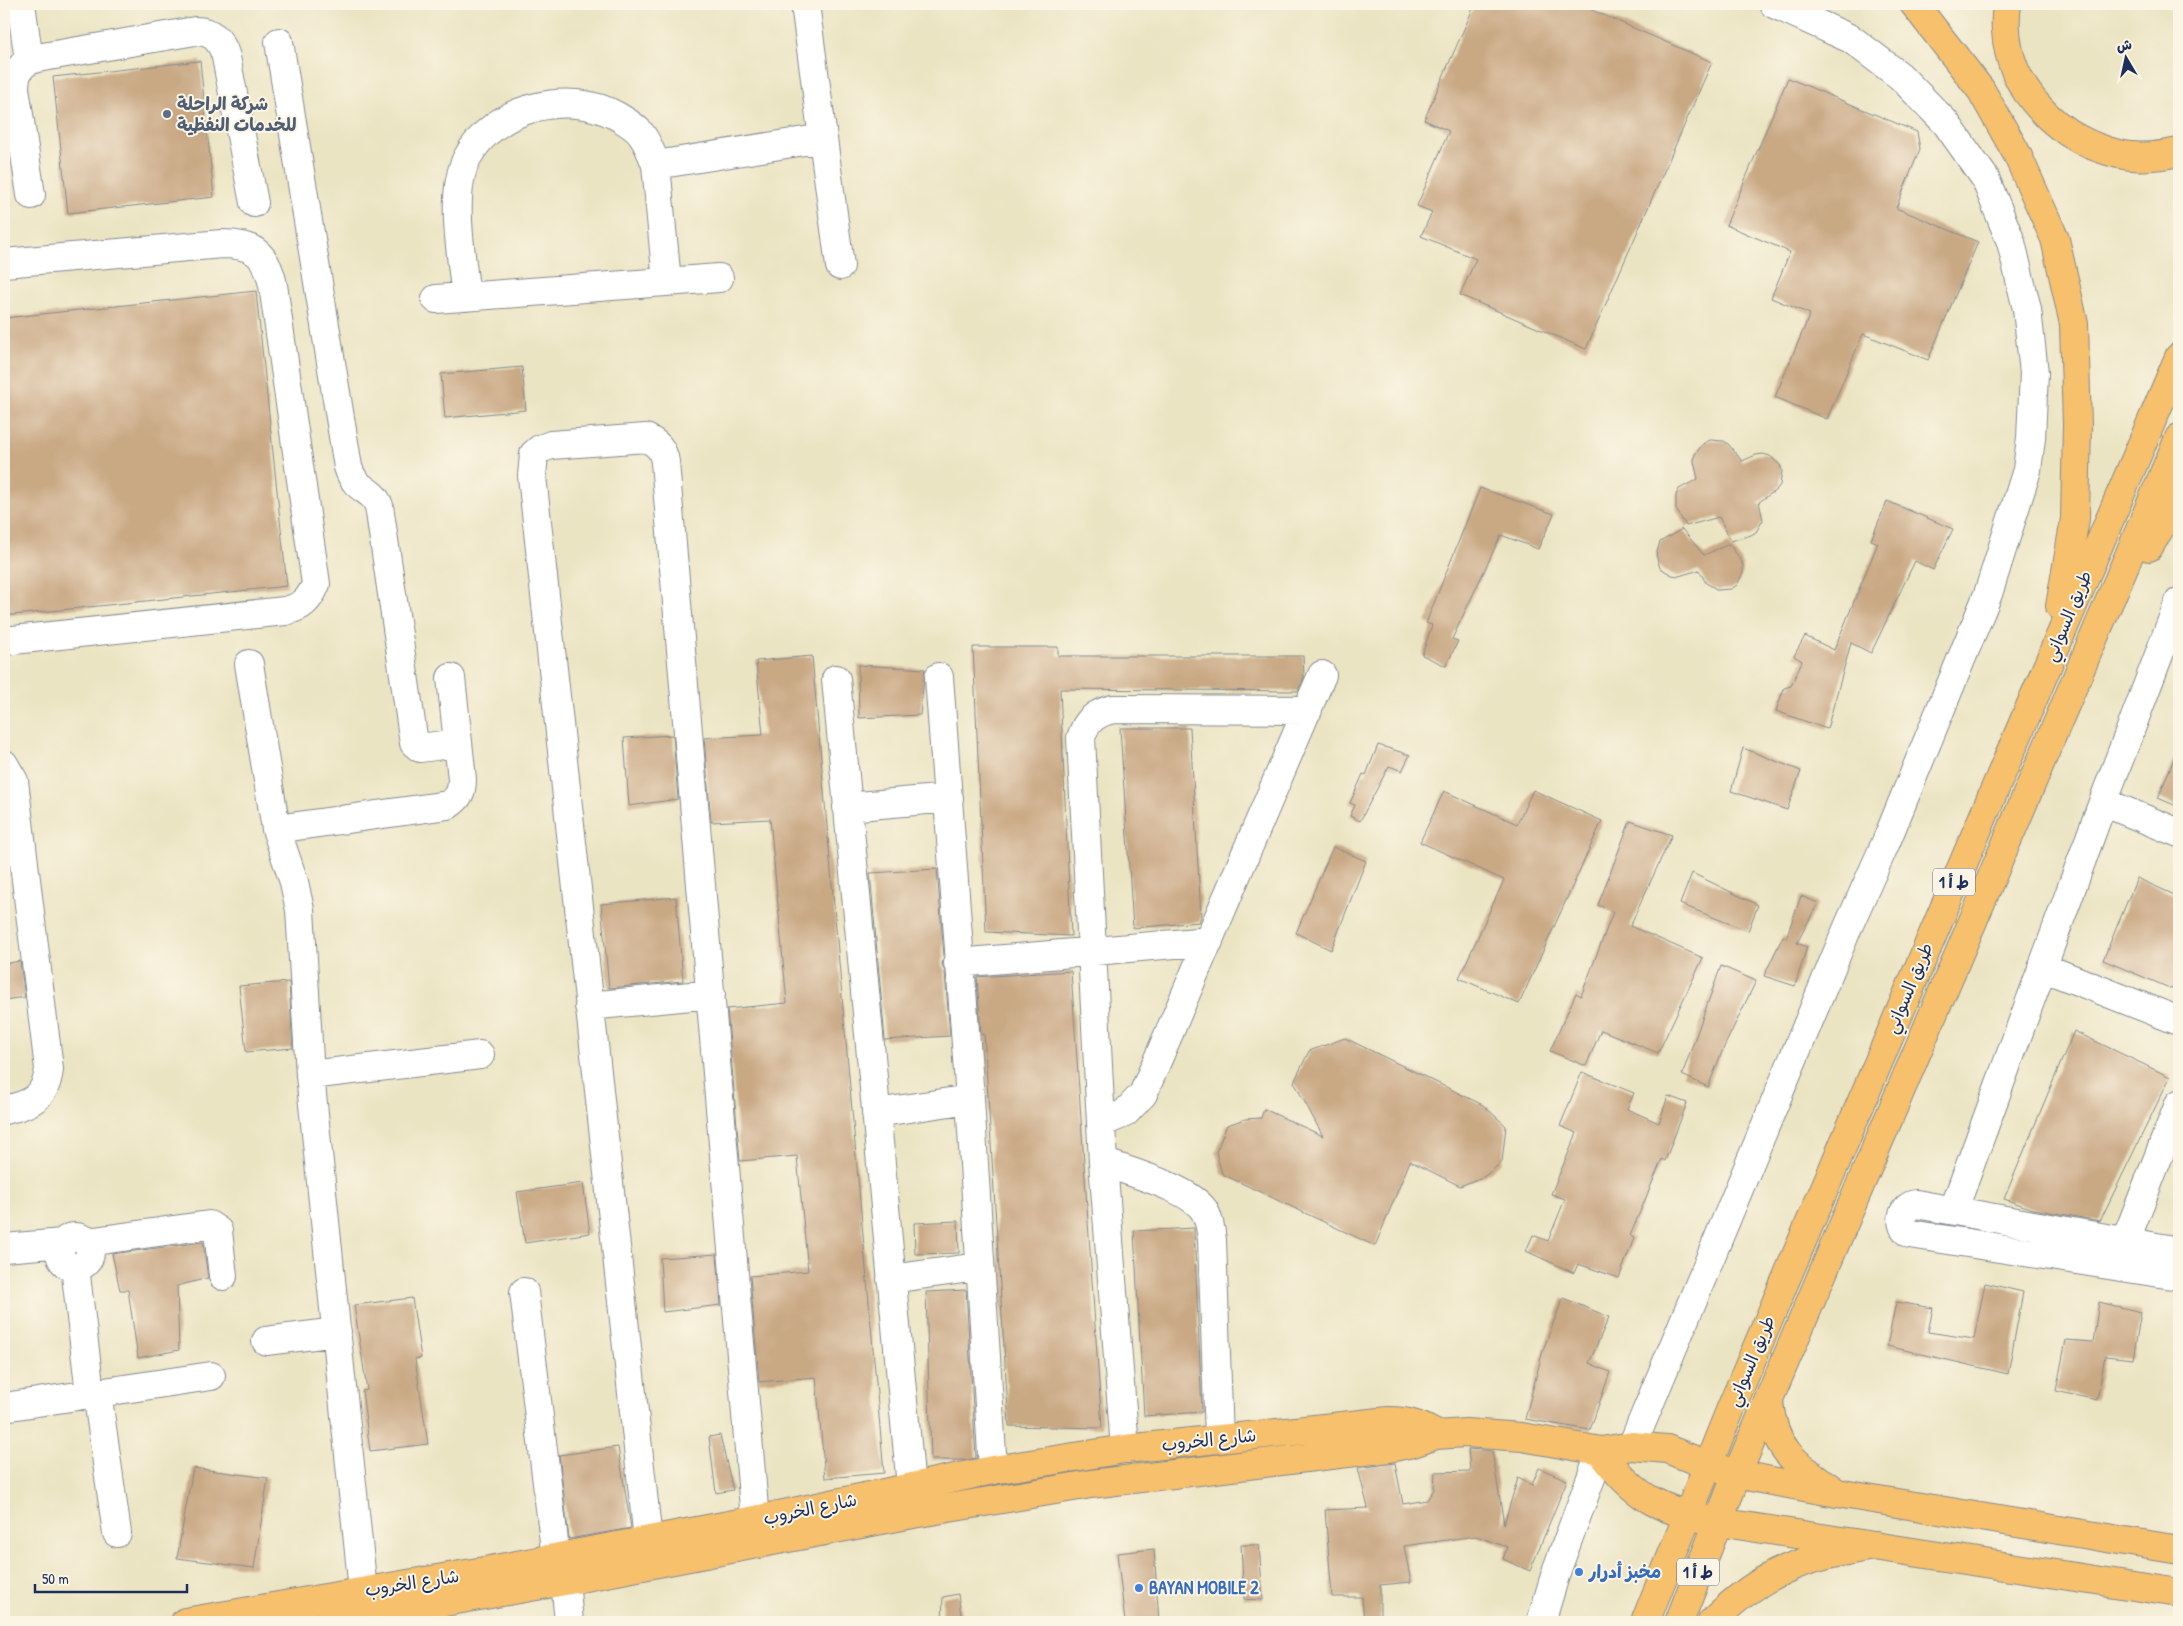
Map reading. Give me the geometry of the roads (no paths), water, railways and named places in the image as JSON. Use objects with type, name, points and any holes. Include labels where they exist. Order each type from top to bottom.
[{"type":"main road","points":[[1914,4],[1942,37],[1981,90],[2017,154],[2055,239],[2074,324],[2076,425],[2075,519],[2060,606],[2058,639]]},
{"type":"main road","points":[[2007,4],[2006,32],[2014,67],[2031,98],[2055,124],[2086,144],[2120,155],[2156,156],[2179,152]]},
{"type":"main road","name":"طريق السواني","points":[[1645,1622],[1707,1465],[2179,358]]},
{"type":"main road","name":"طريق السواني","points":[[1679,1622],[1737,1474],[2179,438]]},
{"type":"main road","points":[[2088,655],[2166,518],[2179,499]]},
{"type":"main road","points":[[1769,1402],[1771,1420],[1777,1438],[1788,1454],[1837,1494]]},
{"type":"main road","name":"شارع الخروب","points":[[330,1622],[560,1569],[648,1540],[755,1520],[993,1470],[1125,1449],[1389,1421],[1402,1421],[1414,1424],[1436,1435]]},
{"type":"main road","name":"شارع الخروب","points":[[185,1622],[364,1591],[560,1569],[1091,1484],[1389,1448],[1413,1443],[1436,1435],[1522,1436],[1601,1451],[1632,1446],[1667,1449],[1707,1465],[1737,1474],[1837,1494],[2179,1550]]},
{"type":"main road","points":[[1601,1451],[1615,1471],[1640,1494],[1656,1504],[1687,1516],[2179,1594]]},
{"type":"main road","points":[[1088,1455],[1091,1484]]},
{"type":"main road","points":[[1712,1622],[1732,1602],[1766,1578],[1804,1561],[1844,1551],[1876,1546]]},
{"type":"street","points":[[21,4],[30,60]]},
{"type":"street","points":[[805,4],[840,266]]},
{"type":"street","points":[[1632,1446],[1988,594],[2027,470],[2031,438],[2034,373],[2027,309],[2011,242],[1985,178],[1946,123],[1900,76],[1851,40],[1774,4]]},
{"type":"street","points":[[31,195],[15,88],[18,71],[30,60],[195,31],[212,34],[219,40],[226,57],[254,203]]},
{"type":"street","points":[[279,42],[348,468],[354,482],[372,495],[380,506],[414,743],[420,748],[458,743]]},
{"type":"street","points":[[466,297],[457,203],[459,182],[467,158],[476,145],[501,123],[530,108],[563,103],[597,108],[628,122],[641,133],[651,150],[656,165],[667,282]]},
{"type":"street","points":[[656,165],[823,138]]},
{"type":"street","points":[[4,263],[222,244],[240,244],[257,252],[269,266],[273,285],[316,569],[316,584],[310,598],[299,608],[285,611],[4,641]]},
{"type":"street","points":[[436,300],[720,278]]},
{"type":"street","points":[[648,1540],[532,476],[534,454],[540,449],[551,445],[646,438],[656,443],[663,451],[755,1520]]},
{"type":"street","points":[[1954,1209],[2103,802],[2179,602]]},
{"type":"street","points":[[249,664],[276,829],[294,882],[300,910],[310,1075],[364,1591]]},
{"type":"street","points":[[1101,1123],[1125,1113],[1143,1094],[1322,675]]},
{"type":"street","points":[[939,677],[949,798],[958,963],[970,1099],[978,1267],[993,1470]]},
{"type":"street","points":[[276,829],[448,805],[457,799],[462,790],[451,678]]},
{"type":"street","points":[[836,679],[911,1487]]},
{"type":"street","points":[[1125,1449],[1103,1162],[1081,738],[1084,727],[1091,718],[1101,712],[1113,709],[1308,710]]},
{"type":"street","points":[[4,764],[14,782],[49,1069],[47,1085],[39,1096],[27,1104],[4,1110]]},
{"type":"street","points":[[847,807],[949,798]]},
{"type":"street","points":[[2103,802],[2179,833]]},
{"type":"street","points":[[958,963],[1209,941]]},
{"type":"street","points":[[2042,967],[2179,1021]]},
{"type":"street","points":[[589,1006],[711,994]]},
{"type":"street","points":[[310,1075],[480,1055]]},
{"type":"street","points":[[876,1113],[970,1099]]},
{"type":"street","points":[[2125,1242],[2179,1104]]},
{"type":"street","points":[[1103,1162],[1179,1190],[1193,1198],[1203,1210],[1210,1224],[1219,1439]]},
{"type":"street","points":[[2179,1251],[1954,1209],[1911,1204],[1904,1211],[1902,1227],[1910,1234],[2179,1276]]},
{"type":"street","points":[[4,1248],[75,1242],[209,1225],[218,1231],[223,1276]]},
{"type":"street","points":[[75,1242],[60,1248],[63,1261],[68,1266],[75,1267],[93,1393],[117,1533]]},
{"type":"street","points":[[891,1280],[978,1267]]},
{"type":"street","points":[[524,1292],[560,1569],[569,1622]]},
{"type":"street","points":[[266,1341],[337,1332]]},
{"type":"street","points":[[4,1408],[211,1376]]},
{"type":"street","points":[[1541,1622],[1557,1569],[1601,1451]]},
{"type":"place","name":"شركة الراحلة للخدمات النفظية","points":[[167,114]]},
{"type":"place","name":"مخبز أدرار","points":[[1579,1572]]},
{"type":"place","name":"BAYAN MOBILE 2","points":[[1139,1588]]}]
